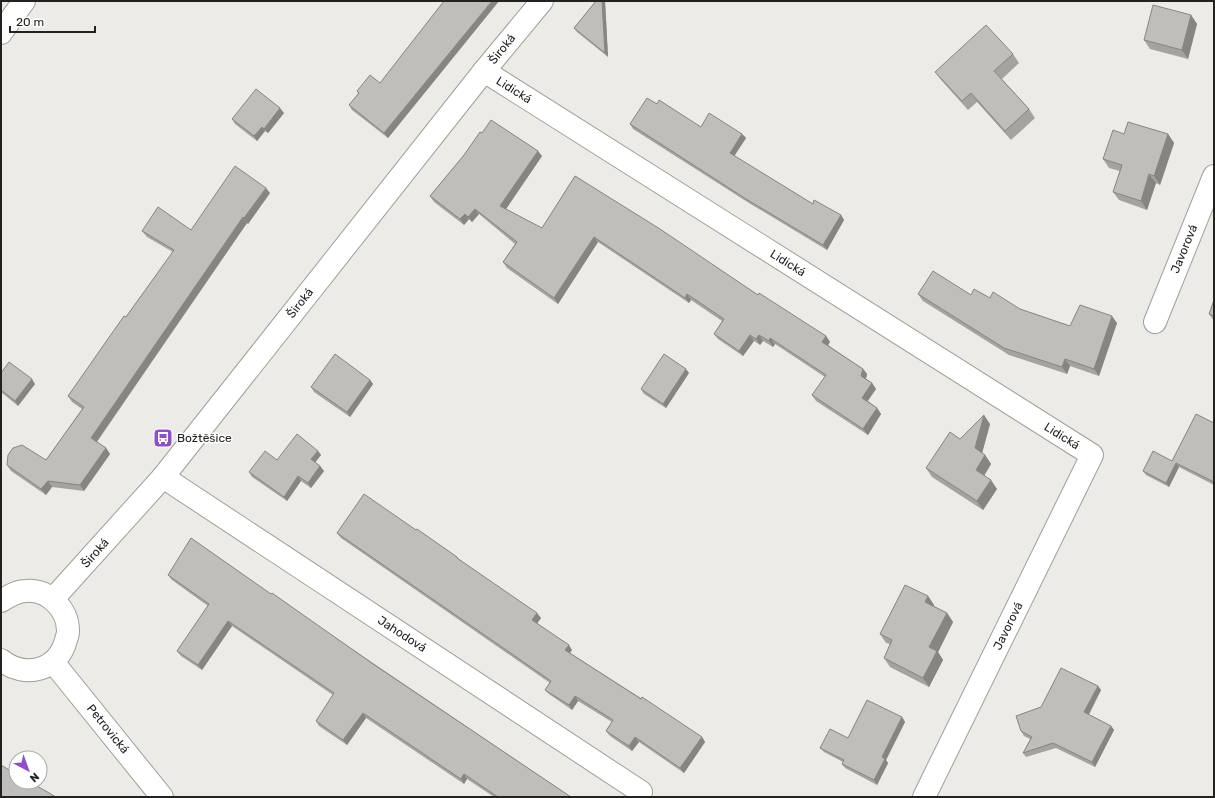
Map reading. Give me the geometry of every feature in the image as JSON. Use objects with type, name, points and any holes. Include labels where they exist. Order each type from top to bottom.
[{"type":"street","points":[[1,33],[24,1]]},
{"type":"street","name":"Široká","points":[[53,599],[162,477],[484,71],[542,1]]},
{"type":"street","name":"Lidická","points":[[484,71],[1092,455]]},
{"type":"street","name":"Javorová","points":[[1155,322],[1214,176]]},
{"type":"street","name":"Javorová","points":[[924,797],[1092,455]]},
{"type":"street","name":"Jahodová","points":[[162,477],[641,792]]},
{"type":"street","points":[[1,601],[13,594],[27,590],[41,593],[53,599],[64,614],[68,631],[64,648],[53,662],[39,669],[23,670],[4,668]]},
{"type":"street","name":"Petrovická","points":[[53,662],[162,797]]},
{"type":"building","points":[[444,1],[492,1],[384,133],[349,105],[359,93],[357,91],[370,75],[380,83]]},
{"type":"building","points":[[596,1],[602,1],[605,53],[574,28]]},
{"type":"building","points":[[1153,5],[1191,15],[1182,50],[1144,40]]},
{"type":"building","points":[[986,25],[1013,54],[994,71],[1029,109],[1005,131],[971,93],[962,101],[935,72]]},
{"type":"building","points":[[256,89],[280,108],[264,129],[262,127],[254,136],[232,119]]},
{"type":"building","points":[[647,98],[657,104],[659,100],[701,127],[709,113],[742,134],[730,153],[813,204],[814,200],[841,215],[823,245],[746,199],[630,124]]},
{"type":"building","points":[[491,120],[538,151],[500,206],[542,228],[575,176],[660,229],[758,295],[759,293],[826,336],[822,342],[863,369],[861,376],[872,383],[862,398],[877,408],[863,429],[812,395],[826,375],[770,338],[769,341],[759,335],[756,339],[750,335],[739,351],[714,334],[724,319],[687,294],[685,298],[594,237],[554,298],[503,262],[517,242],[475,209],[468,217],[465,214],[460,219],[430,196]]},
{"type":"building","points":[[1128,122],[1168,134],[1154,176],[1149,174],[1141,201],[1113,192],[1122,165],[1103,159],[1113,130],[1124,134]]},
{"type":"building","points":[[235,166],[266,188],[244,218],[243,217],[91,438],[106,448],[80,485],[48,481],[41,489],[7,465],[8,455],[13,448],[22,445],[46,460],[84,407],[68,396],[124,316],[126,317],[174,250],[142,231],[158,207],[191,230]]},
{"type":"building","points":[[933,271],[971,295],[974,289],[990,298],[993,292],[1020,309],[1070,326],[1080,305],[1112,316],[1094,369],[1065,359],[1062,367],[1004,348],[918,294]]},
{"type":"building","points":[[1214,300],[1214,316],[1209,314]]},
{"type":"building","points":[[335,354],[370,380],[347,412],[311,387]]},
{"type":"building","points":[[664,354],[686,369],[663,404],[641,389]]},
{"type":"building","points":[[9,362],[32,379],[15,401],[1,390],[1,373]]},
{"type":"building","points":[[1196,414],[1214,423],[1214,482],[1176,463],[1166,483],[1143,471],[1153,451],[1172,461]]},
{"type":"building","points":[[984,415],[975,448],[985,455],[976,470],[991,480],[977,501],[926,468],[950,432],[960,439]]},
{"type":"building","points":[[297,434],[318,451],[311,459],[320,466],[308,483],[298,476],[284,497],[249,472],[265,451],[277,460]]},
{"type":"building","points":[[364,494],[416,530],[417,529],[537,613],[532,620],[569,645],[565,650],[641,699],[642,697],[702,737],[680,768],[635,737],[629,746],[606,731],[613,720],[575,696],[569,705],[545,690],[551,681],[337,533]]},
{"type":"building","points":[[191,538],[373,664],[571,797],[498,797],[464,774],[461,779],[363,713],[343,740],[316,721],[334,693],[228,621],[198,665],[177,651],[209,604],[168,575]]},
{"type":"building","points":[[905,585],[928,596],[925,602],[947,613],[929,647],[937,651],[923,678],[884,658],[892,640],[880,634]]},
{"type":"building","points":[[1061,668],[1098,686],[1084,712],[1111,726],[1092,762],[1053,743],[1023,753],[1032,737],[1021,731],[1016,716],[1041,707]]},
{"type":"building","points":[[867,700],[902,717],[882,757],[885,759],[874,780],[842,764],[844,760],[820,748],[830,729],[848,738]]},
{"type":"building","points":[[1,765],[8,769],[8,790],[44,790],[56,797],[1,797]]},
{"type":"place","name":"Božtěšice","points":[[163,438]]}]
